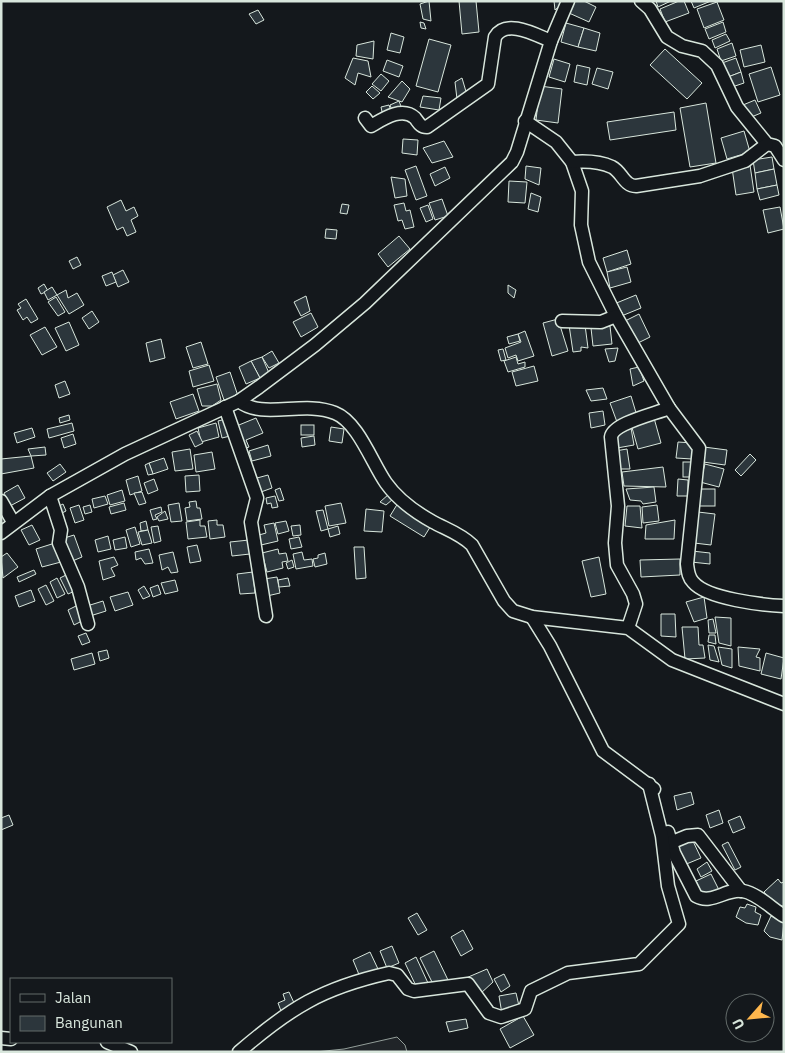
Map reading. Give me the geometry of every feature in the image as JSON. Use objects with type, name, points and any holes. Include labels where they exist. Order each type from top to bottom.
[{"type":"street","points":[[1,533],[13,522],[50,496],[125,454],[239,402],[315,345],[365,303],[507,168],[517,152],[551,41],[568,1]]},
{"type":"street","points":[[641,1],[650,9],[667,37],[682,46],[702,51],[716,65],[737,107],[767,144],[775,146],[784,160]]},
{"type":"street","points":[[364,118],[371,126],[404,112],[420,125],[427,127],[488,84],[495,37],[507,28],[518,29],[551,41]]},
{"type":"street","points":[[525,121],[556,142],[572,162],[582,191],[582,225],[586,255],[616,316],[669,408],[699,448],[688,564],[689,575],[698,586],[707,592],[750,602],[784,606]]},
{"type":"street","points":[[572,162],[587,161],[612,167],[627,183],[636,186],[700,176],[745,161],[767,144]]},
{"type":"street","points":[[562,321],[601,322],[616,316]]},
{"type":"street","points":[[239,402],[254,409],[308,406],[337,413],[351,426],[386,483],[400,499],[431,521],[465,538],[482,562],[504,601],[513,611],[532,617],[628,628],[672,660],[784,704]]},
{"type":"street","points":[[225,407],[257,498],[251,522],[266,616]]},
{"type":"street","points":[[628,628],[636,604],[633,594],[617,564],[615,543],[618,506],[611,432],[620,425],[669,408]]},
{"type":"street","points":[[50,496],[61,530],[59,543],[78,587],[88,624]]},
{"type":"street","points":[[1,501],[13,522]]},
{"type":"street","points":[[532,617],[550,646],[602,751],[649,784],[656,794],[663,812],[670,843],[696,896],[708,899],[741,891],[754,895],[784,916]]},
{"type":"street","points":[[239,1052],[278,1019],[302,1004],[325,992],[380,975],[397,974],[408,989],[414,991],[468,984],[489,1013],[501,1017],[525,1009],[533,990],[562,975],[641,962],[679,924],[668,886],[662,836],[649,784]]},
{"type":"street","points":[[670,843],[687,836],[698,835],[741,891]]},
{"type":"street","points":[[109,1043],[131,1052]]},
{"type":"shaded area","points":[[397,1037],[405,1045],[407,1052],[315,1052],[344,1049]]},
{"type":"building","points":[[429,1],[431,21],[423,19],[420,4]]},
{"type":"building","points":[[459,1],[476,1],[479,32],[462,34]]},
{"type":"building","points":[[554,1],[563,1],[563,3],[555,10]]},
{"type":"building","points":[[575,1],[584,1],[596,7],[589,22],[569,13]]},
{"type":"building","points":[[656,1],[671,1],[658,7]]},
{"type":"building","points":[[679,1],[684,1],[689,13],[665,22],[660,9]]},
{"type":"building","points":[[691,1],[711,1],[694,8]]},
{"type":"building","points":[[717,2],[724,20],[704,28],[697,9]]},
{"type":"building","points":[[258,10],[264,20],[256,24],[249,14]]},
{"type":"building","points":[[420,22],[424,23],[426,29],[421,28]]},
{"type":"building","points":[[723,22],[726,32],[709,39],[705,29]]},
{"type":"building","points":[[566,23],[584,28],[578,47],[561,42]]},
{"type":"building","points":[[584,28],[600,33],[596,51],[578,47]]},
{"type":"building","points":[[391,33],[404,37],[400,53],[387,50]]},
{"type":"building","points":[[726,34],[730,41],[715,48],[712,40]]},
{"type":"building","points":[[429,39],[451,45],[438,92],[416,86]]},
{"type":"building","points":[[374,41],[373,59],[356,56],[357,45]]},
{"type":"building","points":[[732,43],[736,56],[721,61],[717,49]]},
{"type":"building","points":[[761,45],[765,62],[744,67],[740,50]]},
{"type":"building","points":[[665,49],[702,83],[687,99],[650,65]]},
{"type":"building","points":[[353,58],[368,61],[371,77],[358,73],[355,85],[345,78]]},
{"type":"building","points":[[736,58],[741,72],[728,77],[722,63]]},
{"type":"building","points":[[554,59],[570,64],[565,82],[549,77]]},
{"type":"building","points":[[387,60],[403,66],[399,77],[383,71]]},
{"type":"building","points":[[577,65],[590,68],[587,85],[574,82]]},
{"type":"building","points":[[771,67],[780,95],[758,102],[749,74]]},
{"type":"building","points":[[597,68],[613,72],[608,89],[592,84]]},
{"type":"building","points":[[741,72],[744,83],[732,87],[728,77]]},
{"type":"building","points":[[381,74],[389,81],[381,91],[372,84]]},
{"type":"building","points":[[462,78],[467,95],[457,99],[455,82]]},
{"type":"building","points":[[402,81],[410,89],[402,102],[388,97]]},
{"type":"building","points":[[372,86],[380,93],[373,99],[366,92]]},
{"type":"building","points":[[540,86],[562,89],[558,123],[536,120]]},
{"type":"building","points":[[423,96],[441,98],[439,110],[420,107]]},
{"type":"building","points":[[755,100],[761,113],[749,118],[743,105]]},
{"type":"building","points":[[399,101],[402,109],[393,113],[390,105]]},
{"type":"building","points":[[706,103],[716,163],[690,167],[680,108]]},
{"type":"building","points":[[389,105],[392,114],[383,116],[381,107]]},
{"type":"building","points":[[674,112],[676,130],[610,140],[607,122]]},
{"type":"building","points":[[744,131],[750,152],[727,159],[721,138]]},
{"type":"building","points":[[403,139],[418,140],[417,155],[402,153]]},
{"type":"building","points":[[444,141],[453,157],[432,163],[423,148]]},
{"type":"building","points":[[772,157],[774,169],[755,173],[753,160]]},
{"type":"building","points":[[750,165],[754,192],[736,195],[732,168]]},
{"type":"building","points":[[416,166],[427,196],[416,200],[405,170]]},
{"type":"building","points":[[526,166],[541,168],[539,185],[525,179]]},
{"type":"building","points":[[445,167],[450,178],[435,186],[430,174]]},
{"type":"building","points":[[774,169],[777,185],[757,189],[755,173]]},
{"type":"building","points":[[391,177],[405,179],[407,196],[395,198]]},
{"type":"building","points":[[509,181],[527,182],[525,203],[508,202]]},
{"type":"building","points":[[777,185],[779,195],[760,200],[757,189]]},
{"type":"building","points":[[531,193],[541,197],[538,212],[528,209]]},
{"type":"building","points":[[442,199],[448,216],[435,220],[429,203]]},
{"type":"building","points":[[121,200],[126,211],[134,207],[138,216],[131,220],[136,232],[127,236],[123,227],[117,230],[107,207]]},
{"type":"building","points":[[404,203],[406,211],[410,210],[414,227],[405,229],[402,220],[398,221],[394,205]]},
{"type":"building","points":[[342,204],[349,205],[347,214],[340,213]]},
{"type":"building","points":[[428,205],[433,219],[426,222],[420,208]]},
{"type":"building","points":[[780,207],[784,229],[768,233],[763,210]]},
{"type":"building","points":[[326,229],[337,230],[336,239],[325,238]]},
{"type":"building","points":[[399,236],[410,249],[388,267],[378,254]]},
{"type":"building","points":[[627,250],[631,264],[607,272],[603,258]]},
{"type":"building","points":[[77,257],[81,265],[73,269],[69,261]]},
{"type":"building","points":[[627,267],[631,282],[610,288],[607,272]]},
{"type":"building","points":[[123,270],[129,282],[118,287],[113,275]]},
{"type":"building","points":[[112,272],[116,282],[106,286],[102,276]]},
{"type":"building","points":[[44,284],[48,291],[41,294],[38,288]]},
{"type":"building","points":[[508,285],[516,290],[514,298],[508,293]]},
{"type":"building","points":[[52,287],[57,295],[48,300],[44,292]]},
{"type":"building","points":[[66,290],[68,298],[77,293],[84,305],[69,314],[57,295]]},
{"type":"building","points":[[636,295],[641,308],[619,317],[614,304]]},
{"type":"building","points":[[306,296],[310,311],[301,316],[294,302]]},
{"type":"building","points":[[56,297],[65,312],[58,316],[48,302]]},
{"type":"building","points":[[26,299],[38,319],[31,323],[27,317],[23,320],[17,310],[21,308],[18,304]]},
{"type":"building","points":[[92,311],[99,322],[89,329],[82,318]]},
{"type":"building","points":[[311,313],[318,327],[301,337],[293,322]]},
{"type":"building","points":[[639,314],[650,337],[638,343],[621,323]]},
{"type":"building","points":[[558,319],[568,351],[552,356],[543,323]]},
{"type":"building","points":[[69,322],[79,345],[66,351],[55,328]]},
{"type":"building","points":[[569,325],[585,325],[588,348],[581,347],[581,351],[573,352]]},
{"type":"building","points":[[610,326],[612,344],[593,346],[591,328]]},
{"type":"building","points":[[45,327],[57,347],[42,355],[30,335]]},
{"type":"building","points":[[525,331],[534,356],[518,361],[516,355],[508,358],[505,348],[521,342],[518,334]]},
{"type":"building","points":[[518,334],[520,341],[509,344],[507,337]]},
{"type":"building","points":[[161,339],[165,358],[150,362],[146,343]]},
{"type":"building","points":[[201,342],[208,364],[193,368],[186,347]]},
{"type":"building","points":[[618,348],[615,361],[609,362],[605,349]]},
{"type":"building","points":[[503,349],[506,360],[501,361],[498,350]]},
{"type":"building","points":[[272,351],[279,363],[269,368],[262,357]]},
{"type":"building","points":[[262,357],[269,373],[260,378],[251,361]]},
{"type":"building","points":[[516,357],[518,364],[525,362],[525,367],[508,372],[504,361]]},
{"type":"building","points":[[251,361],[260,378],[246,384],[239,367]]},
{"type":"building","points":[[209,365],[214,381],[193,387],[189,371]]},
{"type":"building","points":[[534,366],[538,381],[516,386],[512,372]]},
{"type":"building","points":[[639,367],[644,381],[633,386],[630,369]]},
{"type":"building","points":[[230,372],[238,396],[224,400],[216,377]]},
{"type":"building","points":[[65,381],[70,394],[59,398],[55,385]]},
{"type":"building","points":[[217,384],[221,400],[212,406],[202,406],[197,389]]},
{"type":"building","points":[[603,388],[607,399],[591,401],[586,390]]},
{"type":"building","points":[[193,394],[199,411],[176,419],[170,402]]},
{"type":"building","points":[[631,396],[637,416],[617,422],[610,403]]},
{"type":"building","points":[[603,411],[605,425],[591,428],[589,413]]},
{"type":"building","points":[[69,415],[70,420],[60,423],[59,418]]},
{"type":"building","points":[[256,418],[263,433],[246,440],[249,447],[243,449],[234,427]]},
{"type":"building","points":[[654,418],[661,443],[638,449],[631,424]]},
{"type":"building","points":[[226,419],[230,436],[222,438],[218,421]]},
{"type":"building","points":[[72,423],[74,431],[49,438],[47,429]]},
{"type":"building","points":[[216,423],[219,437],[201,442],[198,428]]},
{"type":"building","points":[[301,425],[314,425],[314,435],[301,435]]},
{"type":"building","points":[[331,427],[344,429],[342,443],[329,441]]},
{"type":"building","points":[[32,428],[35,437],[17,443],[14,433]]},
{"type":"building","points":[[631,428],[634,445],[617,448],[614,431]]},
{"type":"building","points":[[197,431],[203,443],[195,447],[189,435]]},
{"type":"building","points":[[73,434],[76,444],[64,448],[61,438]]},
{"type":"building","points":[[314,436],[315,445],[302,447],[301,438]]},
{"type":"building","points":[[678,442],[693,443],[692,459],[676,458]]},
{"type":"building","points":[[268,445],[271,456],[252,461],[249,451]]},
{"type":"building","points":[[45,447],[46,455],[31,456],[28,449]]},
{"type":"building","points":[[704,447],[727,450],[725,465],[703,462]]},
{"type":"building","points":[[190,449],[193,469],[175,471],[172,452]]},
{"type":"building","points":[[627,449],[630,469],[619,469],[615,451]]},
{"type":"building","points":[[212,452],[215,469],[196,472],[194,455]]},
{"type":"building","points":[[750,454],[756,460],[741,476],[735,470]]},
{"type":"building","points":[[31,456],[34,468],[1,474],[1,459]]},
{"type":"building","points":[[164,458],[168,469],[153,474],[149,463]]},
{"type":"building","points":[[683,462],[694,462],[694,477],[683,477]]},
{"type":"building","points":[[149,463],[153,474],[148,475],[145,465]]},
{"type":"building","points":[[60,464],[66,472],[53,481],[47,473]]},
{"type":"building","points":[[705,464],[724,469],[719,487],[700,482]]},
{"type":"building","points":[[663,467],[666,487],[624,486],[622,472]]},
{"type":"building","points":[[199,475],[200,491],[186,492],[185,476]]},
{"type":"building","points":[[268,475],[272,488],[261,492],[257,478]]},
{"type":"building","points":[[138,476],[142,491],[130,495],[126,480]]},
{"type":"building","points":[[154,479],[158,490],[148,494],[144,483]]},
{"type":"building","points":[[678,479],[688,480],[688,496],[677,496]]},
{"type":"building","points":[[18,485],[25,498],[10,506],[4,493]]},
{"type":"building","points":[[654,487],[656,502],[643,504],[641,501],[630,500],[626,489]]},
{"type":"building","points":[[280,488],[284,500],[279,501],[275,490]]},
{"type":"building","points":[[699,489],[715,489],[715,506],[699,506]]},
{"type":"building","points":[[122,490],[125,501],[110,505],[107,495]]},
{"type":"building","points":[[142,492],[146,503],[139,505],[134,493]]},
{"type":"building","points":[[389,494],[393,499],[386,505],[380,502]]},
{"type":"building","points":[[105,496],[108,504],[94,508],[92,499]]},
{"type":"building","points":[[275,496],[278,507],[272,508],[271,503],[267,504],[266,498]]},
{"type":"building","points":[[196,501],[197,508],[200,508],[202,519],[187,521],[185,508],[190,507],[189,502]]},
{"type":"building","points":[[124,503],[126,510],[111,514],[109,507]]},
{"type":"building","points":[[179,503],[182,521],[171,522],[168,505]]},
{"type":"building","points":[[341,503],[346,523],[329,526],[325,506]]},
{"type":"building","points":[[398,503],[432,524],[424,537],[390,516]]},
{"type":"building","points":[[63,504],[66,511],[58,515],[55,508]]},
{"type":"building","points":[[79,505],[84,520],[75,523],[70,508]]},
{"type":"building","points":[[90,505],[92,512],[85,514],[83,507]]},
{"type":"building","points":[[657,505],[659,521],[643,523],[642,507]]},
{"type":"building","points":[[627,506],[640,506],[642,528],[625,526]]},
{"type":"building","points":[[161,507],[162,512],[155,515],[157,519],[153,520],[150,510]]},
{"type":"building","points":[[366,509],[384,511],[382,532],[364,531]]},
{"type":"building","points":[[323,510],[328,529],[321,531],[316,511]]},
{"type":"building","points":[[165,511],[168,519],[159,521],[157,517]]},
{"type":"building","points":[[698,512],[715,514],[711,545],[694,543]]},
{"type":"building","points":[[200,520],[200,526],[205,526],[207,537],[188,539],[186,522]]},
{"type":"building","points":[[217,520],[217,525],[223,525],[225,537],[210,539],[208,521]]},
{"type":"building","points":[[675,520],[674,539],[645,539],[646,525]]},
{"type":"building","points":[[146,521],[148,530],[141,531],[140,523]]},
{"type":"building","points":[[286,521],[289,531],[278,534],[275,523]]},
{"type":"building","points":[[274,523],[278,541],[261,545],[259,535],[266,533],[264,525]]},
{"type":"building","points":[[32,525],[40,540],[29,545],[21,530]]},
{"type":"building","points":[[300,525],[301,535],[293,536],[291,526]]},
{"type":"building","points":[[158,526],[161,541],[154,543],[151,527]]},
{"type":"building","points":[[338,526],[340,534],[330,537],[328,529]]},
{"type":"building","points":[[135,527],[140,544],[131,547],[126,530]]},
{"type":"building","points":[[148,530],[152,543],[142,545],[138,532]]},
{"type":"building","points":[[74,535],[82,557],[70,562],[61,539]]},
{"type":"building","points":[[108,536],[111,549],[98,552],[95,540]]},
{"type":"building","points":[[125,537],[127,548],[115,550],[113,540]]},
{"type":"building","points":[[299,537],[302,547],[291,549],[289,539]]},
{"type":"building","points":[[249,540],[250,554],[232,556],[230,542]]},
{"type":"building","points":[[55,543],[61,562],[42,567],[36,549]]},
{"type":"building","points":[[197,545],[201,561],[190,563],[187,547]]},
{"type":"building","points":[[354,547],[364,547],[366,578],[356,579]]},
{"type":"building","points":[[149,549],[153,563],[145,564],[141,558],[136,560],[135,552]]},
{"type":"building","points":[[278,549],[279,554],[286,553],[288,561],[282,562],[283,568],[267,572],[262,553]]},
{"type":"building","points":[[692,551],[710,553],[710,564],[691,562]]},
{"type":"building","points":[[173,552],[178,572],[171,573],[168,567],[162,570],[159,555]]},
{"type":"building","points":[[302,552],[304,560],[312,559],[313,566],[296,569],[293,554]]},
{"type":"building","points":[[7,553],[18,567],[3,578],[1,557]]},
{"type":"building","points":[[325,553],[327,564],[315,567],[313,559]]},
{"type":"building","points":[[114,557],[118,565],[111,568],[115,576],[103,580],[99,561]]},
{"type":"building","points":[[599,557],[606,594],[591,597],[582,561]]},
{"type":"building","points":[[680,559],[680,575],[641,577],[640,560]]},
{"type":"building","points":[[292,560],[294,567],[288,569],[286,563]]},
{"type":"building","points":[[34,570],[36,574],[19,582],[17,577]]},
{"type":"building","points":[[253,572],[255,593],[240,594],[237,574]]},
{"type":"building","points":[[68,574],[75,591],[68,594],[60,578]]},
{"type":"building","points":[[277,577],[280,593],[267,596],[264,579]]},
{"type":"building","points":[[57,578],[65,594],[57,598],[50,582]]},
{"type":"building","points":[[288,578],[290,586],[279,587],[278,580]]},
{"type":"building","points":[[175,580],[178,591],[165,594],[161,583]]},
{"type":"building","points":[[46,585],[54,601],[46,605],[38,589]]},
{"type":"building","points":[[158,585],[161,594],[153,597],[150,588]]},
{"type":"building","points":[[144,586],[150,596],[143,599],[138,590]]},
{"type":"building","points":[[31,590],[35,601],[19,607],[15,596]]},
{"type":"building","points":[[128,592],[133,605],[115,611],[110,597]]},
{"type":"building","points":[[704,597],[707,618],[694,622],[686,602]]},
{"type":"building","points":[[103,601],[106,611],[90,616],[87,606]]},
{"type":"building","points":[[76,606],[82,621],[74,625],[68,610]]},
{"type":"building","points":[[661,614],[675,614],[676,637],[661,636]]},
{"type":"building","points":[[715,617],[731,618],[731,646],[719,643]]},
{"type":"building","points":[[713,619],[716,633],[709,633],[708,620]]},
{"type":"building","points":[[682,627],[698,627],[699,645],[703,645],[705,658],[685,659]]},
{"type":"building","points":[[86,633],[90,642],[82,645],[78,636]]},
{"type":"building","points":[[709,635],[715,635],[716,644],[708,642]]},
{"type":"building","points":[[708,645],[714,646],[719,662],[710,660]]},
{"type":"building","points":[[718,647],[732,649],[732,668],[722,665]]},
{"type":"building","points":[[738,647],[760,649],[756,657],[760,658],[760,671],[739,666]]},
{"type":"building","points":[[107,650],[109,658],[100,661],[98,652]]},
{"type":"building","points":[[92,653],[95,664],[74,670],[71,659]]},
{"type":"building","points":[[766,653],[784,658],[781,679],[761,674]]},
{"type":"building","points":[[691,792],[694,804],[677,810],[674,796]]},
{"type":"building","points":[[719,810],[723,823],[710,828],[706,815]]},
{"type":"building","points":[[9,815],[13,825],[1,830],[1,818]]},
{"type":"building","points":[[740,816],[745,828],[733,833],[728,821]]},
{"type":"building","points":[[692,839],[701,858],[684,865],[677,848]]},
{"type":"building","points":[[728,842],[741,867],[735,870],[722,845]]},
{"type":"building","points":[[707,862],[712,871],[701,877],[697,869]]},
{"type":"building","points":[[711,874],[719,890],[703,896],[696,881]]},
{"type":"building","points":[[778,879],[781,883],[784,882],[784,906],[776,906],[764,892]]},
{"type":"building","points":[[747,904],[756,907],[755,912],[761,915],[758,925],[746,923],[736,917],[740,907],[745,908]]},
{"type":"building","points":[[417,913],[427,930],[418,935],[408,918]]},
{"type":"building","points":[[771,916],[784,922],[782,940],[770,937],[764,931]]},
{"type":"building","points":[[463,930],[473,949],[461,956],[451,937]]},
{"type":"building","points":[[392,946],[399,963],[387,968],[380,951]]},
{"type":"building","points":[[434,951],[448,980],[434,986],[420,958]]},
{"type":"building","points":[[370,952],[378,969],[360,977],[353,960]]},
{"type":"building","points":[[416,957],[428,983],[417,988],[405,963]]},
{"type":"building","points":[[487,969],[493,982],[480,994],[466,978]]},
{"type":"building","points":[[504,974],[510,986],[501,992],[494,979]]},
{"type":"building","points":[[289,992],[295,1005],[281,1011],[278,1003],[285,1000],[283,994]]},
{"type":"building","points":[[516,993],[520,1010],[502,1014],[499,996]]},
{"type":"building","points":[[523,1016],[534,1035],[510,1048],[500,1029]]},
{"type":"building","points":[[466,1019],[468,1028],[449,1032],[446,1022]]}]
